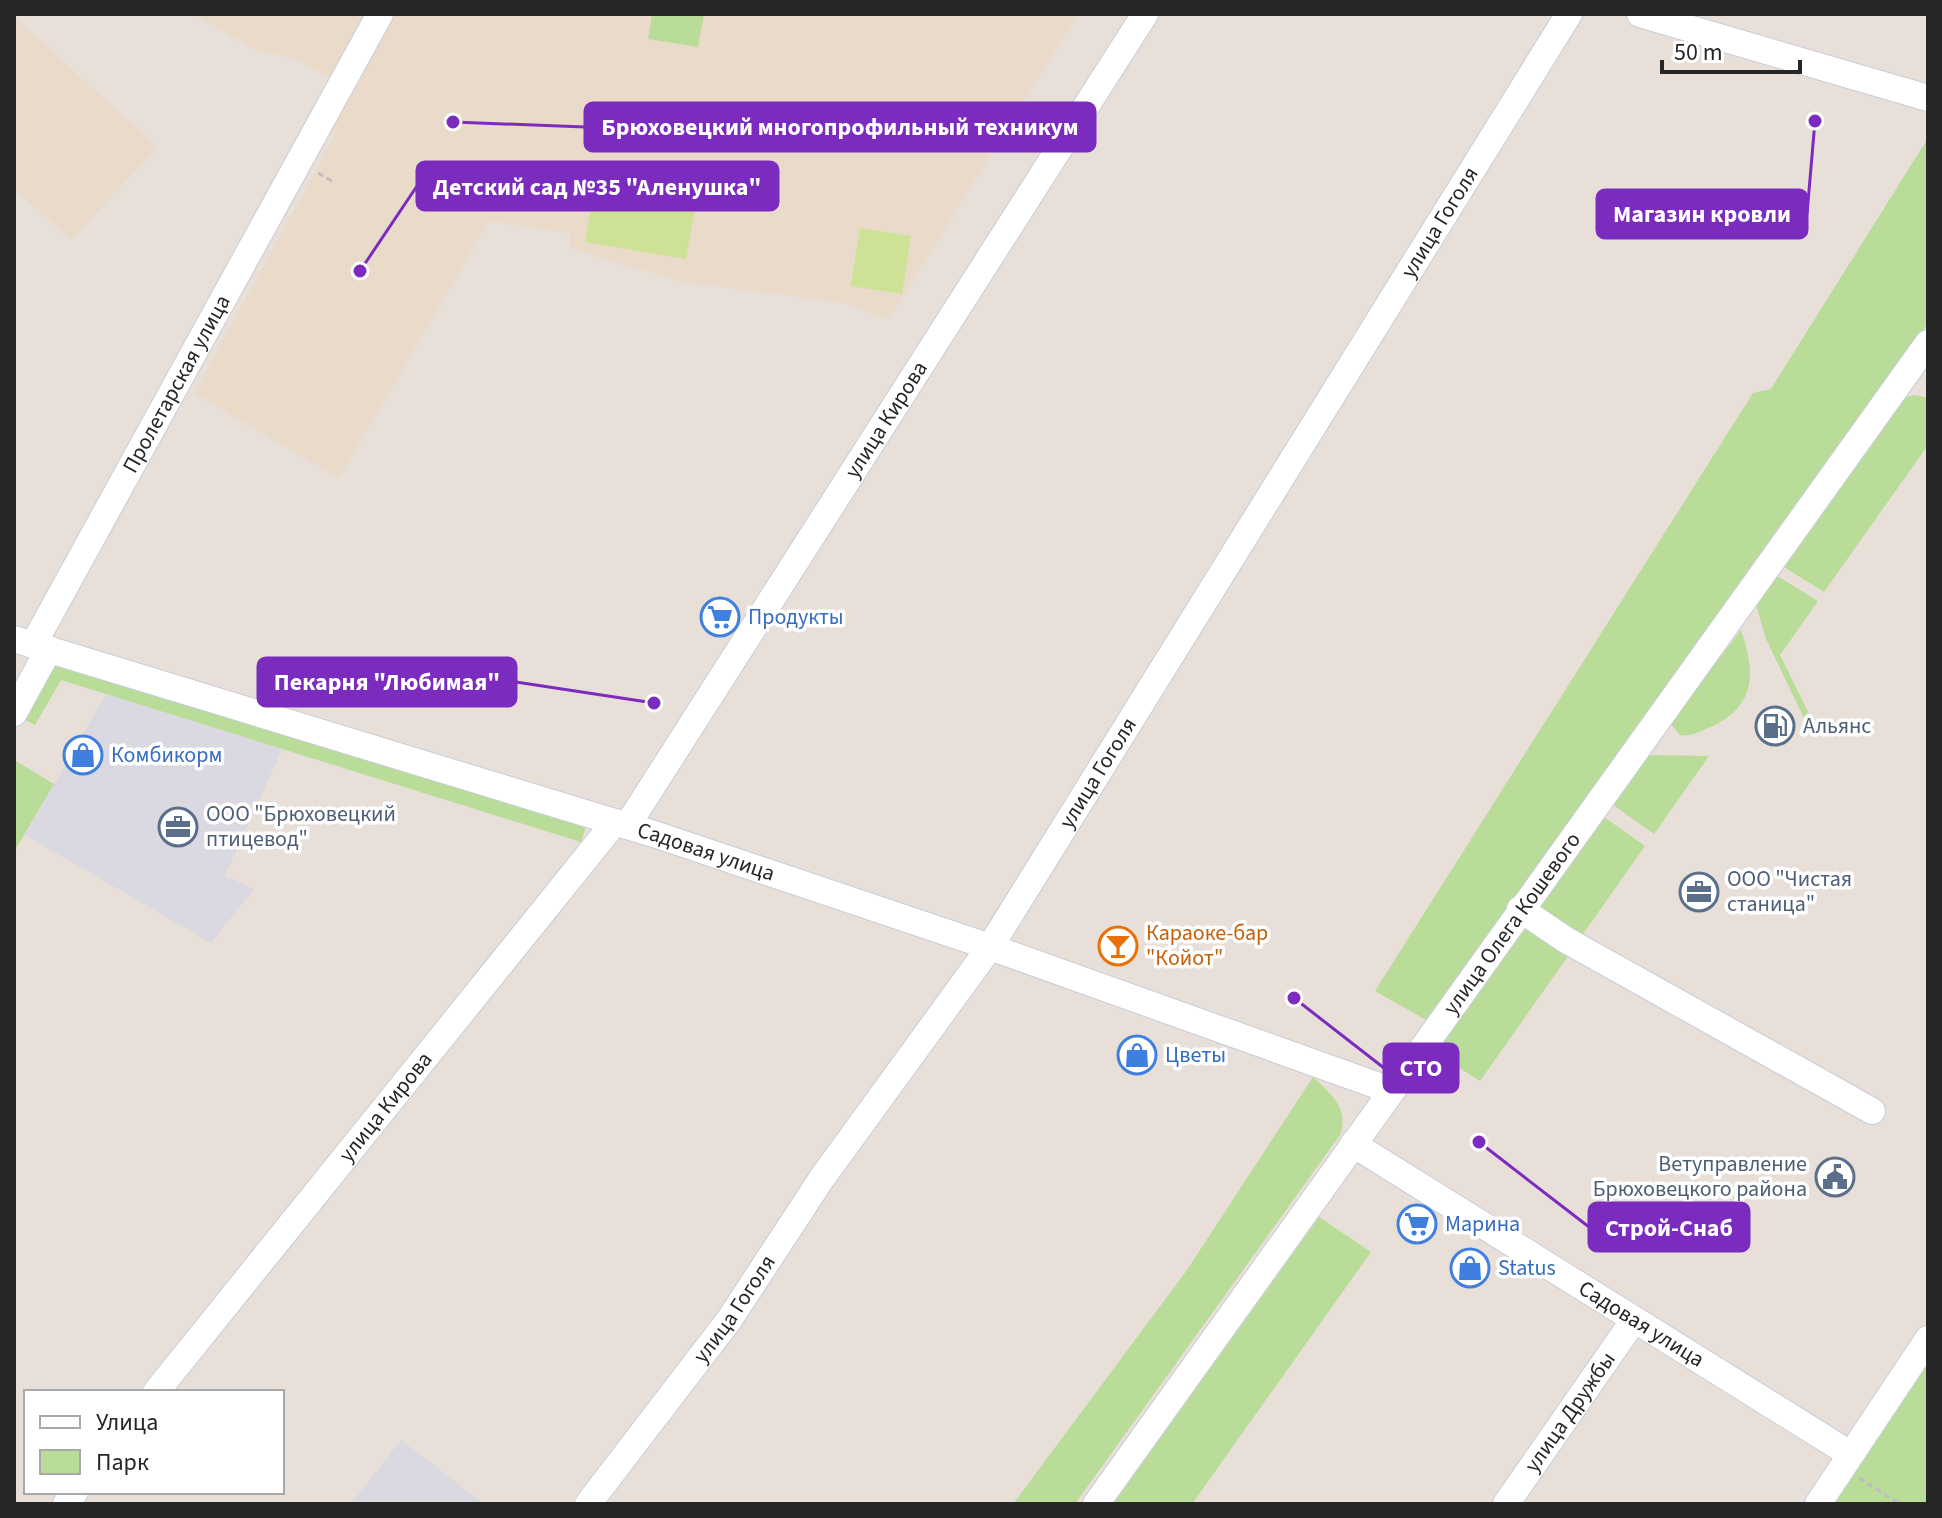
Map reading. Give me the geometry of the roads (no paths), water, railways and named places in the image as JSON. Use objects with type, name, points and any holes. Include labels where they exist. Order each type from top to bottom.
[{"type":"street","name":"Пролетарская улица","points":[[14,713],[32,644],[380,14]]},
{"type":"street","name":"улица Кирова","points":[[158,1390],[621,824],[1145,14]]},
{"type":"street","name":"улица Гоголя","points":[[588,1504],[757,1281],[822,1178],[990,947],[1569,14]]},
{"type":"street","points":[[1640,14],[1928,98]]},
{"type":"street","name":"улица Олега Кошевого","points":[[1096,1504],[1928,343]]},
{"type":"street","name":"Садовая улица","points":[[32,644],[621,824],[990,947],[1390,1090]]},
{"type":"street","points":[[1520,909],[1566,940],[1872,1111]]},
{"type":"street","name":"Садовая улица","points":[[1353,1144],[1634,1320],[1846,1460]]},
{"type":"street","name":"улица Дружбы","points":[[1506,1504],[1634,1320]]},
{"type":"street","points":[[1818,1504],[1928,1339]]},
{"type":"place","name":"Магазин кровли","points":[[1815,121]]},
{"type":"place","name":"Брюховецкий многопрофильный техникум","points":[[453,122]]},
{"type":"place","name":"Детский сад №35 \"Аленушка\"","points":[[360,271]]},
{"type":"place","name":"Продукты","points":[[720,617]]},
{"type":"place","name":"Пекарня \"Любимая\"","points":[[654,703]]},
{"type":"place","name":"Альянс","points":[[1775,726]]},
{"type":"place","name":"Комбикорм","points":[[83,755]]},
{"type":"place","name":"ООО \"Брюховецкий птицевод\"","points":[[178,827]]},
{"type":"place","name":"ООО \"Чистая станица\"","points":[[1699,892]]},
{"type":"place","name":"Караоке-бар \"Койот\"","points":[[1118,946]]},
{"type":"place","name":"СТО","points":[[1294,998]]},
{"type":"place","name":"Цветы","points":[[1137,1055]]},
{"type":"place","name":"Строй-Снаб","points":[[1479,1142]]},
{"type":"place","name":"Ветуправление Брюховецкого района","points":[[1835,1177]]},
{"type":"place","name":"Марина","points":[[1417,1224]]},
{"type":"place","name":"Status","points":[[1470,1268]]}]
